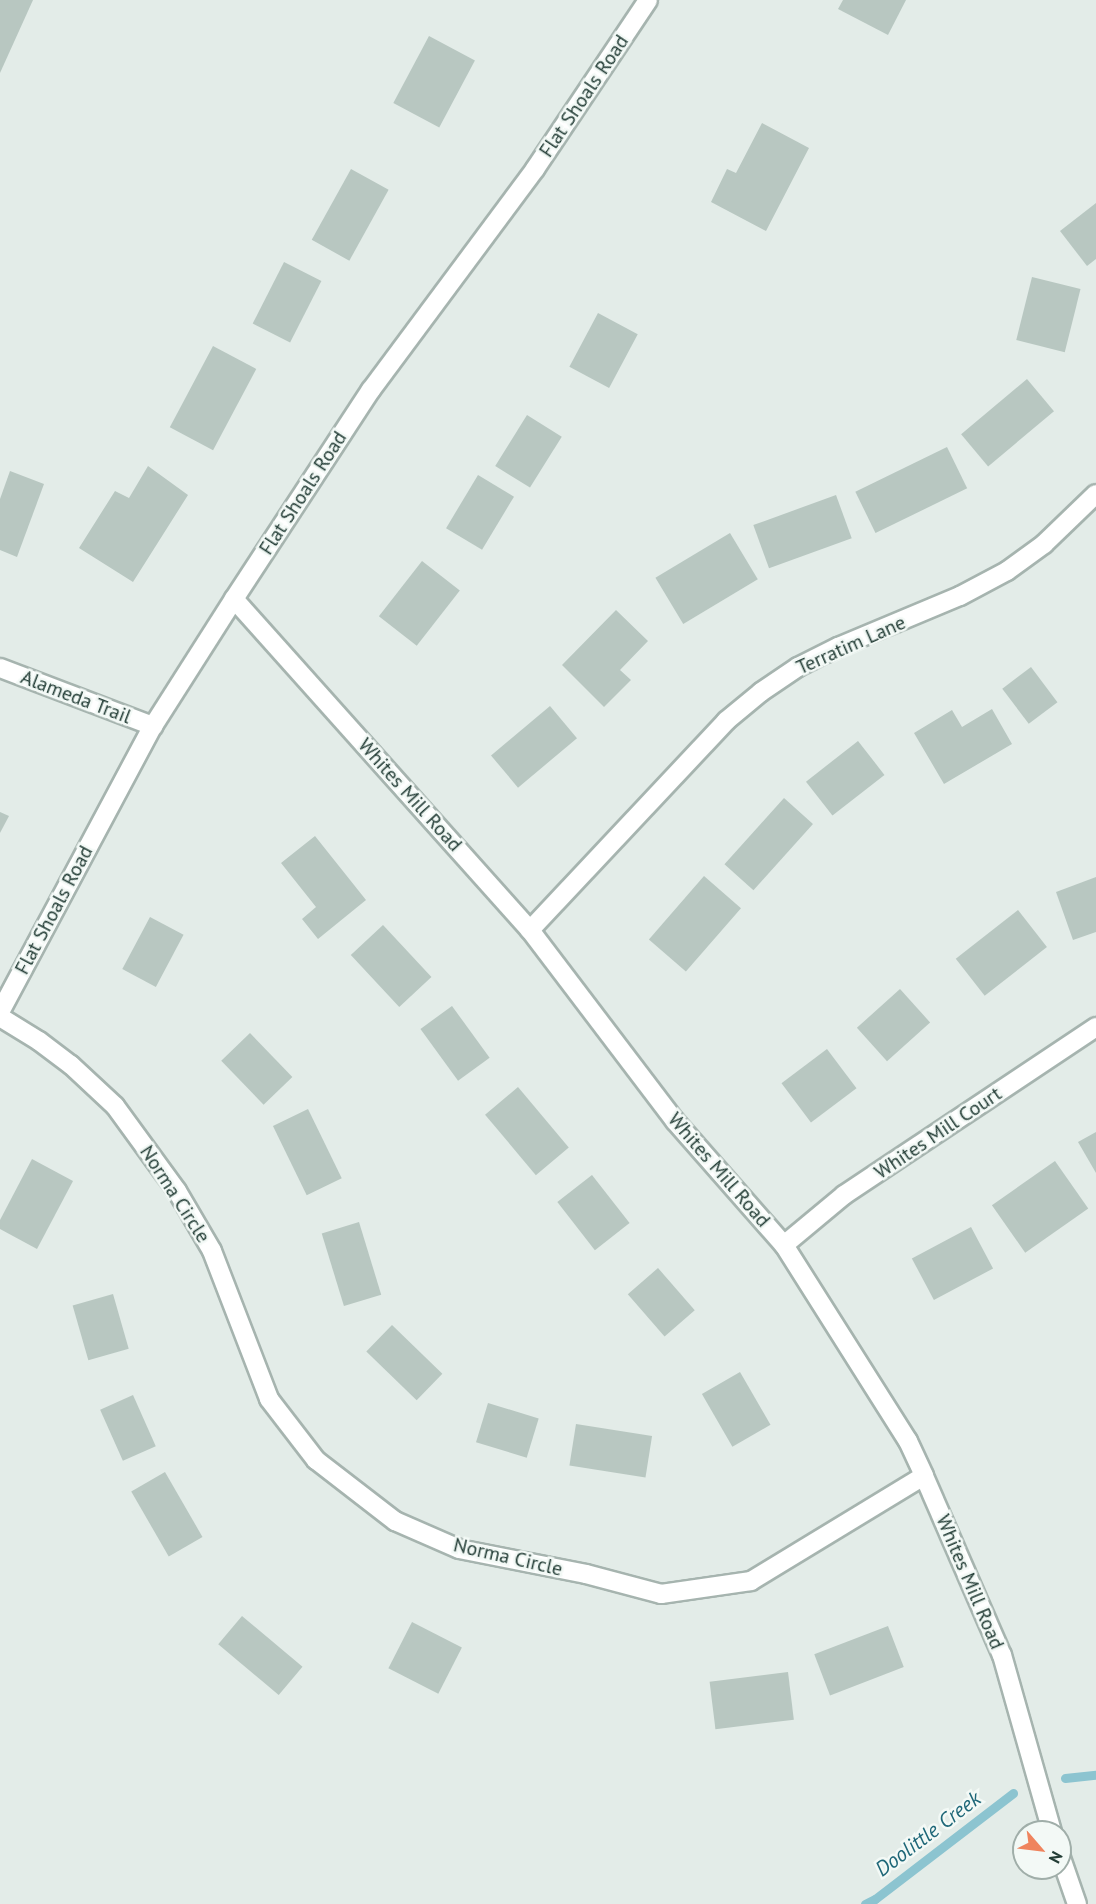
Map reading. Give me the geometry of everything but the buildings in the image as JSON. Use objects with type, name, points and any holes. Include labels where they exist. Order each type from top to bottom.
[{"type":"street","name":"Flat Shoals Road","points":[[0,1012],[153,726],[234,599],[371,390],[535,169],[648,0]]},
{"type":"street","name":"Terratim Lane","points":[[530,930],[726,721],[761,692],[798,667],[838,647],[960,596],[1007,570],[1044,544],[1096,494]]},
{"type":"street","name":"Whites Mill Road","points":[[234,599],[530,930],[675,1121],[784,1245],[908,1441],[1002,1655],[1049,1820]]},
{"type":"street","name":"Alameda Trail","points":[[0,668],[153,726]]},
{"type":"street","name":"Norma Circle","points":[[0,1017],[39,1041],[71,1065],[115,1106],[177,1191],[212,1251],[269,1399],[316,1460],[395,1521],[459,1549],[586,1574],[661,1594],[751,1581],[924,1476]]},
{"type":"street","name":"Whites Mill Court","points":[[784,1245],[844,1195],[1096,1027]]},
{"type":"street","points":[[1068,1880],[1077,1904]]},
{"type":"waterway","name":"Doolittle Creek","points":[[1065,1778],[1096,1775]]},
{"type":"waterway","name":"Doolittle Creek","points":[[865,1904],[875,1899],[1013,1793]]}]
